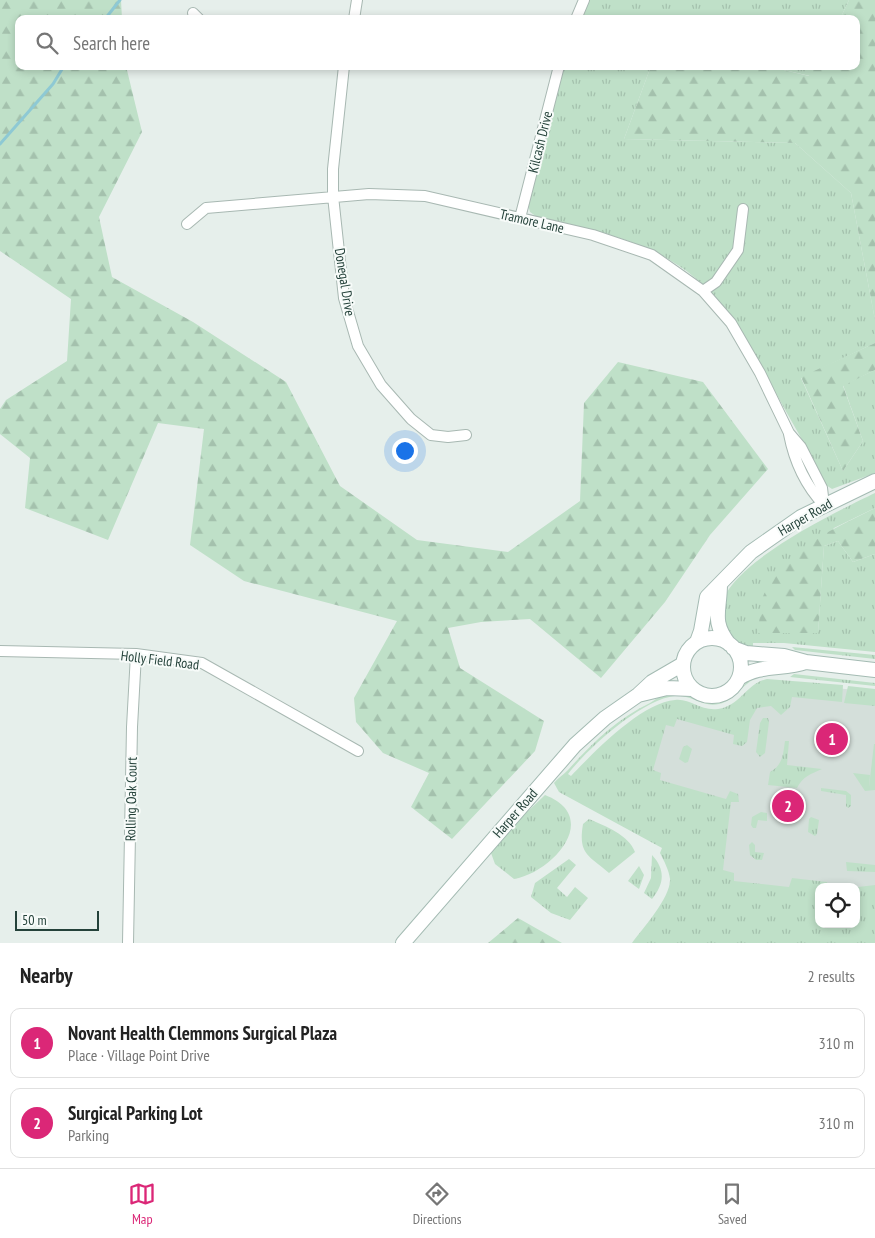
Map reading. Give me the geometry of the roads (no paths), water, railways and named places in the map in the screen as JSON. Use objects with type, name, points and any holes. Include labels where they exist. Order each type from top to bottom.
[{"type":"main road","name":"Harper Road","points":[[697,642],[701,631],[707,597],[734,566],[756,548],[824,505],[875,481]]},
{"type":"main road","points":[[720,584],[717,622],[721,634],[731,646],[740,662],[739,678]]},
{"type":"main road","points":[[806,662],[791,668],[758,668],[739,678],[727,692],[718,696],[700,694],[692,689],[686,682],[683,664],[690,648],[697,642],[710,638],[746,653],[784,656],[806,662],[875,670]]},
{"type":"main road","name":"Harper Road","points":[[403,943],[575,745],[604,718],[638,695],[652,682],[683,664]]},
{"type":"main road","name":"Harper Road","points":[[638,695],[667,688],[692,689]]},
{"type":"street","points":[[355,15],[357,0]]},
{"type":"street","points":[[578,15],[584,0]]},
{"type":"street","name":"Donegal Drive","points":[[341,70],[333,169],[333,196],[344,298],[358,346],[381,385],[411,419],[431,435],[448,437],[466,435]]},
{"type":"street","name":"Kilcash Drive","points":[[520,218],[559,70]]},
{"type":"street","name":"Tramore Lane","points":[[187,224],[206,208],[368,194],[425,196],[593,235],[652,255],[703,291],[731,323],[760,373],[789,433],[801,447],[822,488],[824,505]]},
{"type":"street","points":[[703,291],[716,282],[738,250],[743,209]]},
{"type":"street","name":"Holly Field Road","points":[[0,651],[136,654],[202,663],[358,751]]},
{"type":"street","name":"Rolling Oak Court","points":[[128,943],[132,727],[136,654]]},
{"type":"waterway","points":[[108,15],[120,0]]},
{"type":"waterway","points":[[0,144],[53,84],[62,70]]},
{"type":"place","name":"Novant Health Clemmons Surgical Plaza","points":[[832,739]]},
{"type":"place","name":"Surgical Parking Lot","points":[[788,806]]}]
